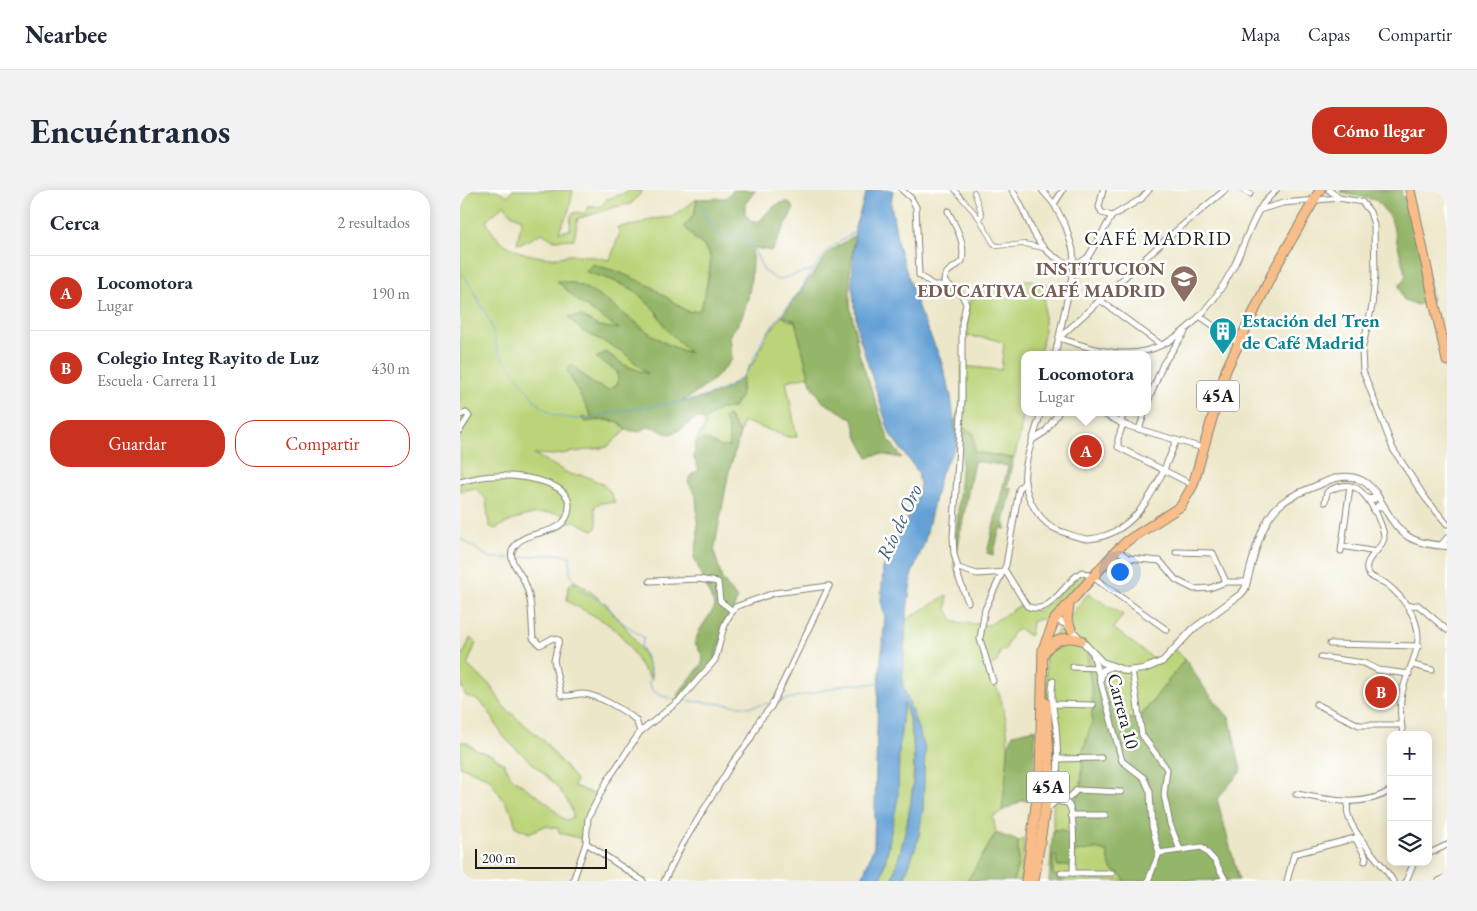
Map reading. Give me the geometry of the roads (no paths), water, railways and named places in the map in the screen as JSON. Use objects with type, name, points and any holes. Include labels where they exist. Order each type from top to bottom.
[{"type":"highway","name":"45A","points":[[1026,881],[1038,797],[1042,658],[1045,640],[1055,619],[1094,578],[1117,550],[1133,537],[1182,510],[1193,485],[1226,370],[1274,270],[1320,190]]},
{"type":"highway","points":[[1410,190],[1447,361]]},
{"type":"highway","points":[[1071,629],[1067,614],[1074,598]]},
{"type":"highway","points":[[1042,658],[1048,647],[1058,640],[1070,638],[1081,640]]},
{"type":"highway","name":"45A","points":[[1034,881],[1046,810],[1050,754],[1047,713],[1042,693]]},
{"type":"street","points":[[902,190],[911,198],[916,207],[920,276],[933,285],[947,285]]},
{"type":"street","points":[[955,190],[979,218],[993,243],[997,246],[1025,244],[1044,248]]},
{"type":"street","points":[[1012,190],[1022,206],[1036,238],[1044,248],[1074,267]]},
{"type":"street","points":[[1042,190],[1054,204],[1066,227],[1073,250],[1074,267],[1056,351]]},
{"type":"street","points":[[1054,204],[1063,190]]},
{"type":"street","points":[[1103,190],[1099,208],[1102,213],[1112,216]]},
{"type":"street","points":[[1074,267],[1088,257],[1112,216],[1141,199],[1149,190]]},
{"type":"street","points":[[1059,338],[1225,190]]},
{"type":"street","points":[[1244,190],[1250,194]]},
{"type":"street","points":[[1145,351],[1186,329],[1201,317],[1234,266],[1259,210],[1276,190]]},
{"type":"street","points":[[1329,190],[1339,198]]},
{"type":"street","points":[[974,192],[982,214],[979,218]]},
{"type":"street","points":[[1259,210],[1273,205],[1339,198],[1362,202],[1370,212],[1374,225],[1374,287],[1362,350],[1363,371],[1393,449],[1426,499],[1446,521]]},
{"type":"street","points":[[1299,203],[1306,214]]},
{"type":"street","points":[[948,211],[961,238],[964,252],[962,261],[950,269],[944,276],[944,281],[962,295],[966,304],[962,323],[962,399],[953,537],[954,554],[958,568],[956,571],[968,602]]},
{"type":"street","points":[[1100,300],[1160,344]]},
{"type":"street","points":[[1201,317],[1238,343]]},
{"type":"street","points":[[1151,394],[1163,364],[1186,329]]},
{"type":"street","points":[[1059,338],[1116,351]]},
{"type":"street","points":[[460,415],[466,413],[469,416],[460,430]]},
{"type":"street","points":[[992,681],[980,639],[985,609],[1002,572],[1013,529],[1019,489],[1024,482],[1040,416]]},
{"type":"street","points":[[1034,439],[1045,432],[1056,416]]},
{"type":"street","points":[[1107,416],[1139,429],[1203,448]]},
{"type":"street","points":[[1123,416],[1118,447],[1193,485]]},
{"type":"street","points":[[1139,429],[1143,416]]},
{"type":"street","points":[[1024,482],[1038,514],[1053,528],[1088,539],[1104,536],[1128,522],[1151,495],[1176,441]]},
{"type":"street","points":[[460,482],[496,475],[511,476],[548,484],[565,493],[568,498],[569,508],[563,522],[550,532],[526,536],[512,551],[511,558],[525,583],[530,600],[533,617],[533,638],[540,645],[552,638],[559,640],[554,660],[561,695],[583,694],[615,706],[636,720],[640,732]]},
{"type":"street","points":[[1055,619],[1071,629],[1092,654],[1112,666],[1144,670],[1163,661],[1193,630],[1236,599],[1245,589],[1258,541],[1281,503],[1341,476],[1364,481],[1376,493],[1395,526],[1407,536],[1421,543],[1444,546],[1447,538]]},
{"type":"street","points":[[1325,502],[1326,492],[1340,486],[1350,486],[1362,491],[1369,499],[1384,534],[1383,543],[1367,563],[1368,573],[1389,586],[1407,606],[1418,627],[1419,646],[1402,696],[1399,714],[1403,731]]},
{"type":"street","points":[[1350,486],[1341,549],[1376,552]]},
{"type":"street","points":[[1369,499],[1374,499],[1376,493]]},
{"type":"street","points":[[1374,511],[1378,506],[1384,506]]},
{"type":"street","points":[[1117,550],[1128,558],[1160,562],[1176,580],[1194,589],[1204,590],[1226,582],[1247,582]]},
{"type":"street","points":[[1176,552],[1213,553],[1226,582]]},
{"type":"street","points":[[958,568],[977,574],[1002,572],[1009,575],[1020,597],[1027,606],[1033,609],[1042,607],[1058,597],[1082,572],[1094,578],[1166,630]]},
{"type":"street","points":[[650,581],[698,579],[718,582],[720,601],[732,611]]},
{"type":"street","points":[[573,881],[586,843],[586,828],[593,808],[607,781],[640,732],[680,700],[715,660],[725,623],[735,607],[774,594],[829,586],[771,708],[759,721],[750,740],[682,845],[664,881]]},
{"type":"street","points":[[1407,606],[1418,605],[1447,630]]},
{"type":"street","points":[[1330,644],[1419,646]]},
{"type":"street","name":"Carrera 10","points":[[1092,654],[1122,761],[1144,778],[1148,786],[1152,802],[1152,826],[1159,853]]},
{"type":"street","points":[[1320,657],[1364,663],[1378,670],[1409,674]]},
{"type":"street","points":[[1413,665],[1432,670]]},
{"type":"street","points":[[1100,680],[1103,670],[1112,666]]},
{"type":"street","points":[[1073,667],[1096,668]]},
{"type":"street","points":[[1132,670],[1142,735],[1167,770],[1164,795],[1170,824],[1180,850]]},
{"type":"street","points":[[1046,810],[1055,799],[1057,759],[1056,727],[1052,704],[1053,681]]},
{"type":"street","points":[[1052,704],[1092,705]]},
{"type":"street","points":[[1316,704],[1359,725],[1402,726]]},
{"type":"street","points":[[1057,759],[1101,758]]},
{"type":"street","points":[[1055,799],[1069,798],[1077,790],[1121,792]]},
{"type":"street","points":[[1296,794],[1349,802],[1379,796],[1387,792]]},
{"type":"street","points":[[1055,799],[1067,804],[1071,816],[1074,836],[1073,873]]},
{"type":"street","points":[[1349,802],[1346,810],[1366,857],[1365,861]]},
{"type":"street","points":[[1071,816],[1105,815]]},
{"type":"street","points":[[1287,881],[1294,854],[1357,837]]},
{"type":"street","points":[[1357,837],[1378,859],[1393,881]]},
{"type":"street","points":[[586,843],[644,881]]},
{"type":"street","points":[[1432,852],[1447,845]]},
{"type":"street","points":[[1148,881],[1159,853],[1197,846],[1204,848],[1225,880],[1217,881]]},
{"type":"street","points":[[1406,881],[1412,866]]},
{"type":"street","points":[[1061,873],[1112,873]]},
{"type":"street","points":[[1439,881],[1447,877]]},
{"type":"water","points":[[867,190],[893,190],[891,204],[898,245],[920,313],[940,357],[951,396],[957,445],[941,472],[924,544],[912,573],[906,620],[902,683],[925,749],[923,809],[918,840],[903,881],[892,881],[909,816],[914,768],[914,745],[904,703],[899,749],[898,798],[881,881],[861,881],[874,846],[878,692],[885,617],[881,601],[883,568],[899,532],[915,506],[920,485],[918,472],[890,434],[858,333],[852,285],[855,227]]},
{"type":"waterway","points":[[701,204],[716,232],[724,237],[740,234],[751,244],[764,271],[777,280],[811,270]]},
{"type":"waterway","points":[[460,273],[465,276],[490,321],[498,351],[536,402],[553,415],[574,419],[592,418],[614,412],[695,400],[731,387],[743,376],[764,336],[802,288],[812,270],[828,250],[856,231]]},
{"type":"waterway","points":[[460,538],[490,558],[510,558]]},
{"type":"waterway","points":[[514,558],[556,554],[570,556],[570,572],[577,589],[607,604],[615,617],[644,638],[641,646],[651,671],[649,683],[652,690],[660,695],[677,700]]},
{"type":"waterway","points":[[776,702],[848,684],[879,684]]},
{"type":"waterway","points":[[682,700],[750,707],[770,703]]},
{"type":"place","name":"INSTITUCION EDUCATIVA CAFÉ MADRID","points":[[1184,303]]},
{"type":"place","name":"Estación del Tren de Café Madrid","points":[[1223,355]]},
{"type":"place","name":"Locomotora","points":[[1086,451]]},
{"type":"place","name":"Colegio Integ Rayito de Luz","points":[[1381,692]]},
{"type":"district","name":"CAFÉ MADRID","points":[[1158,238]]},
{"type":"water label","name":"Río de Oro","points":[[899,522]]}]
